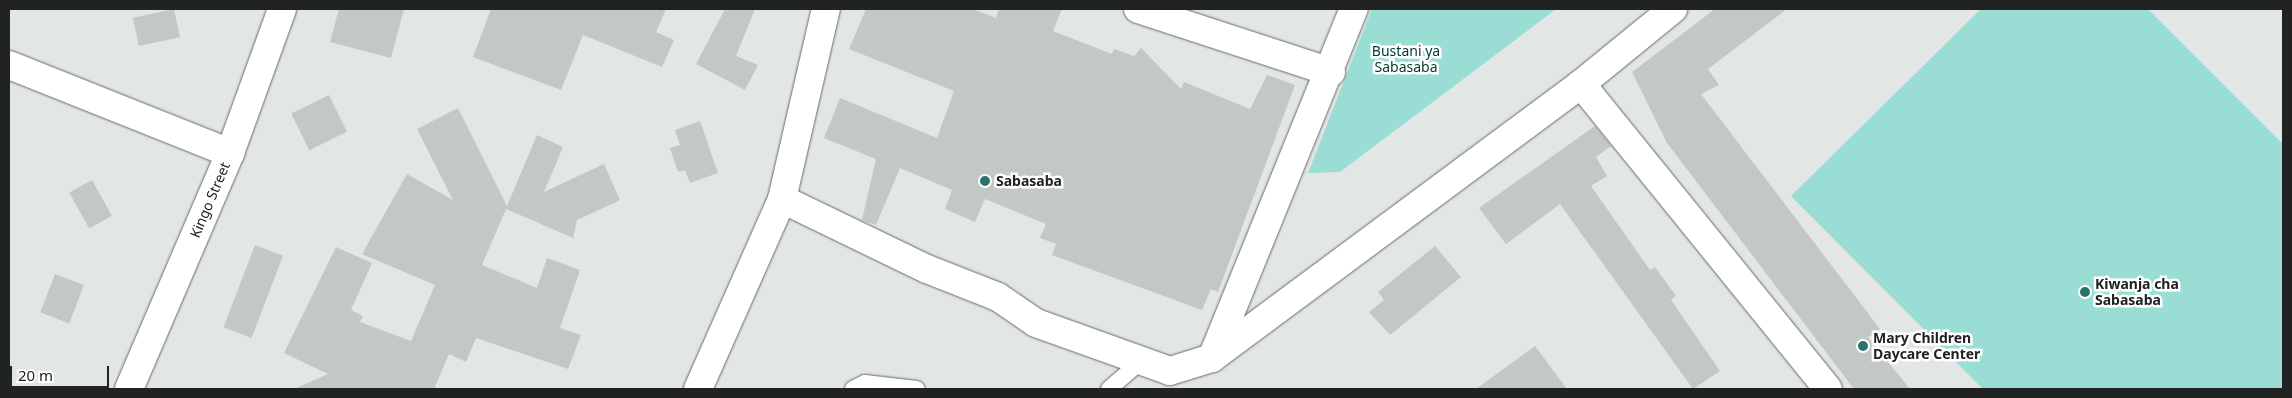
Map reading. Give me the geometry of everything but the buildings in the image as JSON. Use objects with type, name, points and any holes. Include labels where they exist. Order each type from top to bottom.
[{"type":"street","name":"Kingo Street","points":[[130,389],[230,153],[282,9]]},
{"type":"street","points":[[698,389],[782,199],[826,9]]},
{"type":"street","points":[[1138,9],[1331,72]]},
{"type":"street","points":[[1212,358],[1268,213],[1331,72],[1354,9]]},
{"type":"street","points":[[782,199],[927,269],[998,297],[1036,323],[1080,336],[1140,362],[1170,371],[1212,358],[1581,84],[1673,9]]},
{"type":"street","points":[[9,65],[230,153]]},
{"type":"street","points":[[1581,84],[1828,389]]},
{"type":"lane","points":[[1109,389],[1140,362]]},
{"type":"lane","points":[[853,389],[865,383],[917,389]]},
{"type":"green space","name":"Bustani ya Sabasaba","points":[[1372,9],[1556,9],[1340,172],[1308,173]]},
{"type":"green space","name":"Kiwanja cha Sabasaba","points":[[1981,9],[2148,9],[2283,144],[2283,389],[1983,389],[1791,196]]},
{"type":"place","name":"Sabasaba","points":[[985,181]]},
{"type":"place","name":"Kiwanja cha Sabasaba","points":[[2085,292]]},
{"type":"place","name":"Mary Children Daycare Center","points":[[1863,346]]}]
